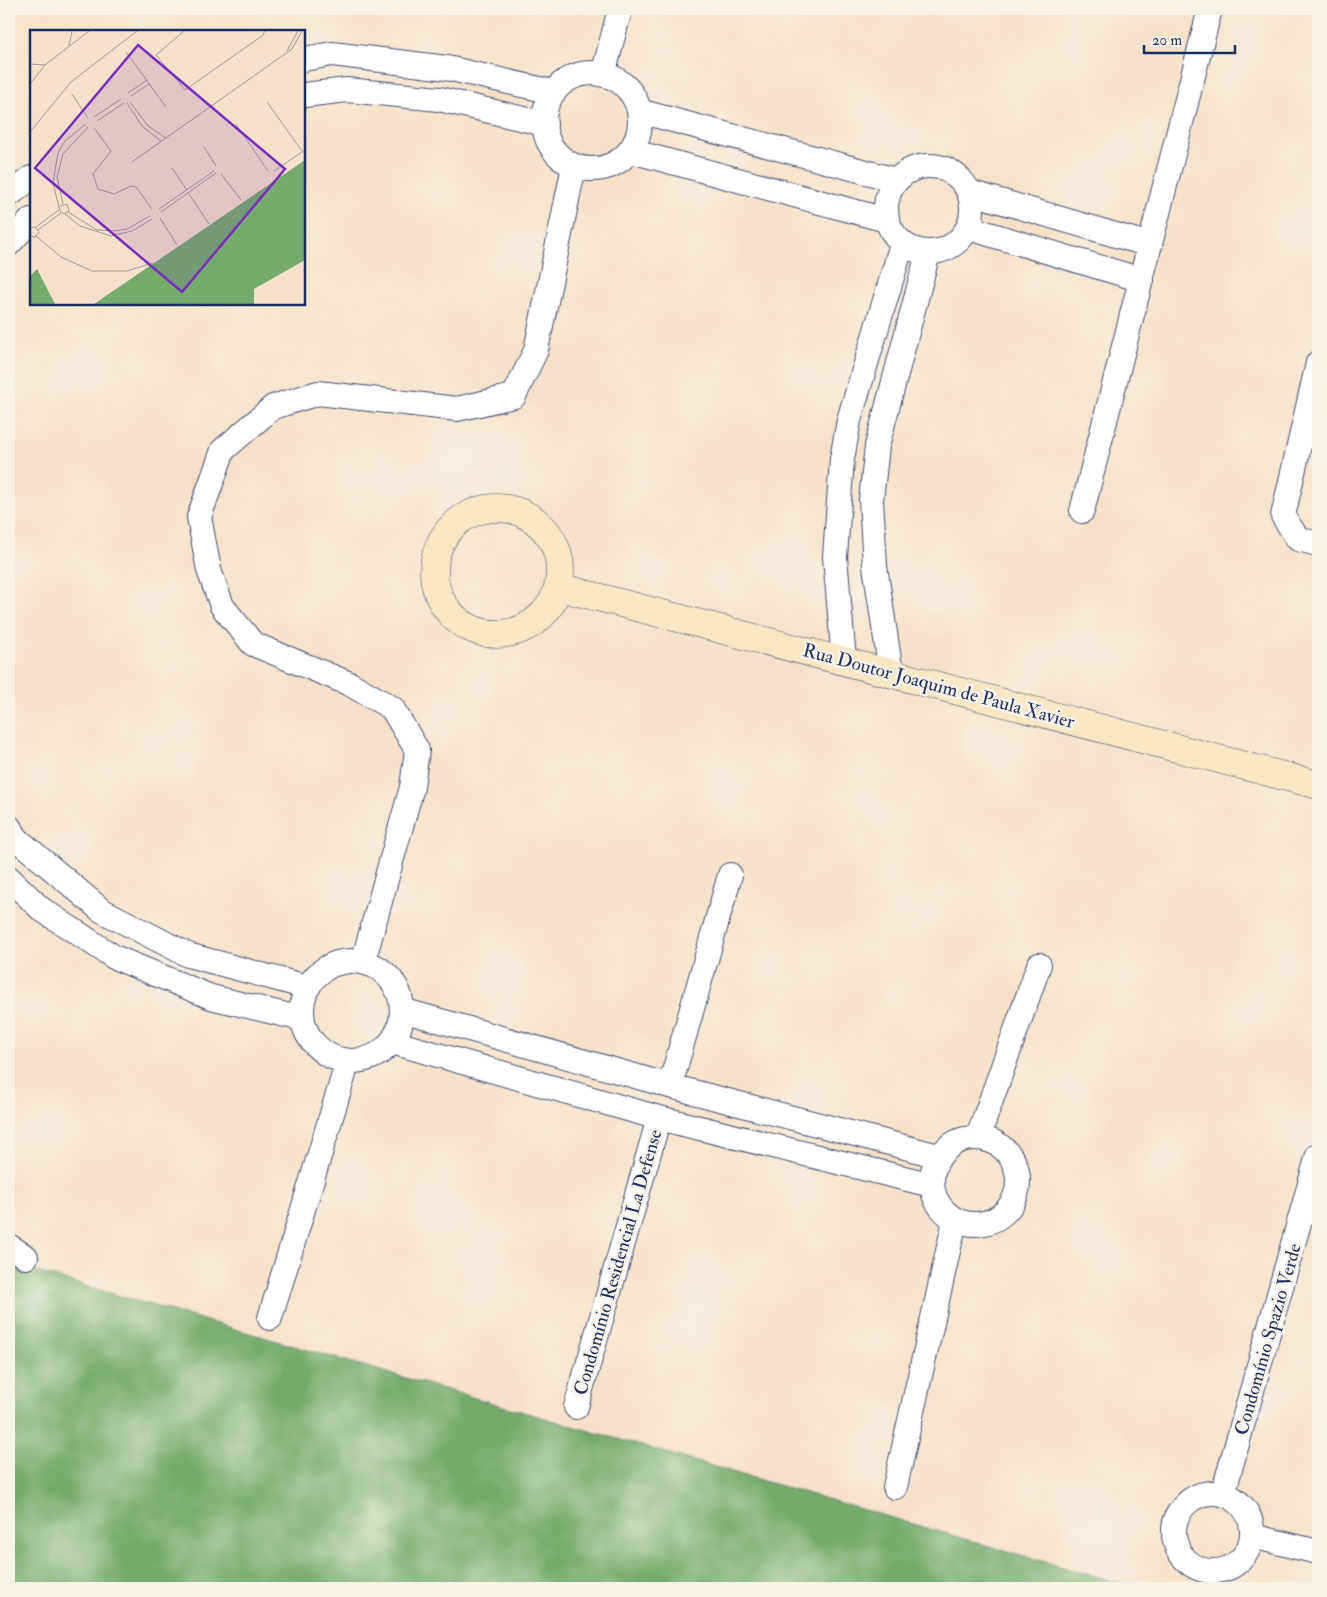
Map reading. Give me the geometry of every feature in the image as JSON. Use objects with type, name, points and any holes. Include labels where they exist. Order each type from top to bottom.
[{"type":"street","points":[[603,75],[620,9]]},
{"type":"street","points":[[1082,510],[1210,9]]},
{"type":"street","points":[[305,59],[332,54],[447,68],[553,92]]},
{"type":"street","points":[[588,73],[603,75],[618,81],[630,92],[639,111],[638,136],[631,151],[619,161],[605,168],[589,170],[574,166],[561,158],[550,145],[544,114],[553,92],[572,77],[588,73]]},
{"type":"street","points":[[305,95],[347,90],[439,99],[545,124]]},
{"type":"street","points":[[639,111],[896,180]]},
{"type":"street","points":[[631,151],[886,220]]},
{"type":"street","points":[[363,962],[412,787],[417,750],[392,708],[350,684],[253,644],[222,606],[209,570],[199,517],[223,450],[273,407],[318,393],[457,409],[514,396],[536,350],[574,166]]},
{"type":"street","points":[[920,166],[934,166],[948,170],[960,179],[969,192],[972,212],[969,228],[954,245],[942,251],[928,253],[914,250],[902,244],[892,234],[886,220],[885,206],[888,193],[896,180],[906,171],[920,166]]},
{"type":"street","points":[[9,195],[30,179]]},
{"type":"street","points":[[969,192],[1150,245]]},
{"type":"street","points":[[9,244],[30,221]]},
{"type":"street","points":[[969,228],[1142,280]]},
{"type":"street","points":[[844,660],[836,557],[838,497],[842,459],[849,420],[902,244]]},
{"type":"street","points":[[891,673],[876,566],[871,500],[877,446],[928,253]]},
{"type":"street","points":[[1318,363],[1283,516],[1298,539],[1318,544]]},
{"type":"street","points":[[838,497],[871,500]]},
{"type":"street","points":[[486,508],[513,510],[527,515],[543,528],[555,545],[560,566],[559,587],[550,606],[537,621],[518,631],[498,634],[477,631],[459,621],[442,600],[436,587],[434,567],[439,546],[449,528],[466,515],[486,508]]},
{"type":"street","name":"Rua Doutor Joaquim de Paula Xavier","points":[[559,587],[1318,785]]},
{"type":"street","points":[[9,827],[18,840],[101,910],[188,954],[307,987]]},
{"type":"street","points":[[670,1086],[730,875]]},
{"type":"street","points":[[9,878],[41,909],[114,957],[211,997],[302,1019]]},
{"type":"street","points":[[346,961],[363,962],[378,968],[390,979],[399,994],[402,1010],[400,1027],[392,1042],[380,1053],[364,1060],[348,1061],[332,1057],[318,1048],[308,1034],[302,1019],[303,1003],[307,987],[317,974],[331,965],[346,961]]},
{"type":"street","points":[[978,1137],[1039,965]]},
{"type":"street","points":[[402,1010],[670,1086],[939,1156]]},
{"type":"street","name":"Condomínio Residencial La Defense","points":[[392,1042],[659,1118],[932,1185]]},
{"type":"street","points":[[270,1318],[348,1061]]},
{"type":"street","name":"Condomínio Residencial La Defense","points":[[576,1407],[659,1118]]},
{"type":"street","points":[[978,1137],[992,1141],[1005,1149],[1014,1160],[1019,1174],[1019,1188],[1015,1201],[996,1220],[982,1224],[968,1224],[955,1220],[944,1212],[936,1199],[932,1185],[933,1170],[939,1156],[949,1146],[956,1142],[978,1137]]},
{"type":"street","name":"Condomínio Spazio Verde","points":[[1223,1494],[1318,1155]]},
{"type":"street","points":[[895,1487],[955,1220]]},
{"type":"street","points":[[1210,1493],[1223,1494],[1236,1500],[1246,1510],[1251,1522],[1252,1536],[1248,1549],[1240,1560],[1230,1568],[1216,1571],[1202,1570],[1190,1564],[1181,1554],[1175,1541],[1174,1528],[1177,1515],[1186,1504],[1197,1496],[1210,1493]]},
{"type":"street","points":[[1252,1536],[1318,1552]]},
{"type":"green space","points":[[9,1264],[1042,1561],[1137,1588],[9,1588]]}]
